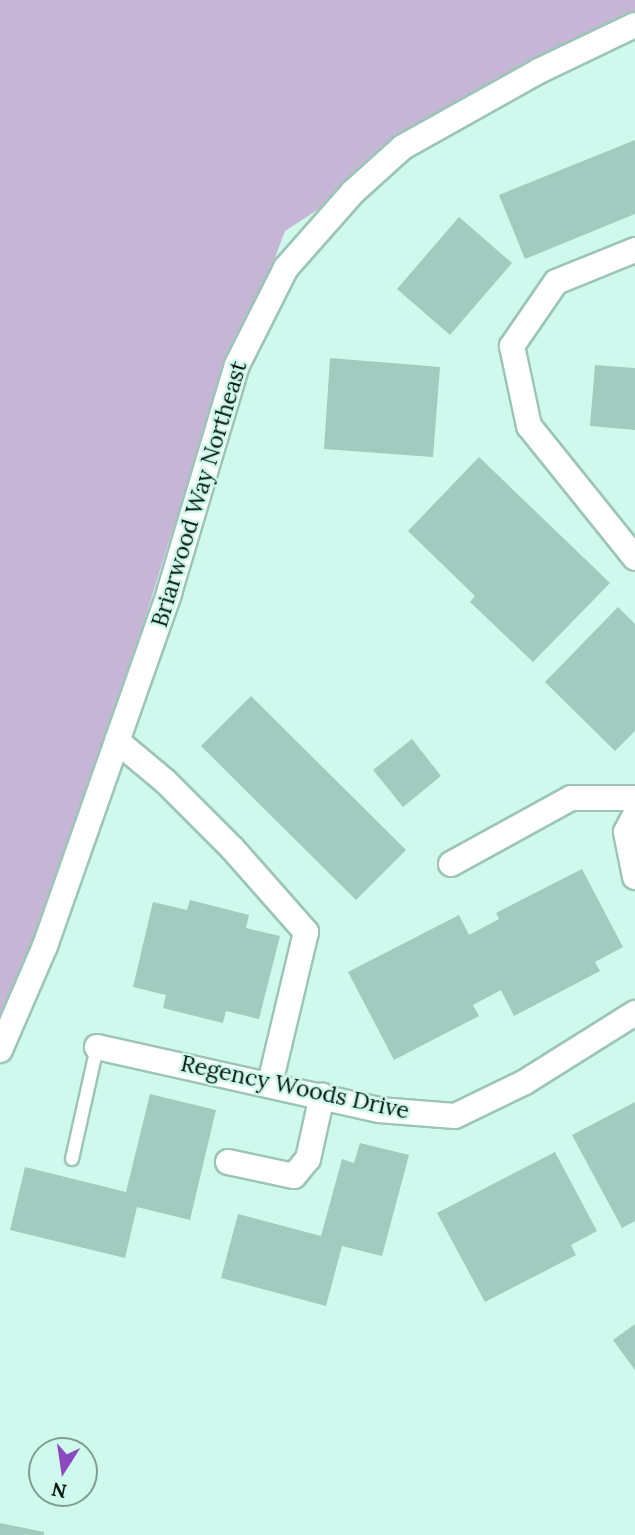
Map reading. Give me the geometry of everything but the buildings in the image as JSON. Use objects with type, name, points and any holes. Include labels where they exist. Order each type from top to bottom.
[{"type":"street","name":"Briarwood Way Northeast","points":[[0,1050],[46,947],[170,593],[237,365],[286,268],[353,192],[403,147],[539,71],[635,25]]},
{"type":"street","points":[[635,250],[556,282],[512,346],[528,426],[635,558]]},
{"type":"street","points":[[117,741],[232,848],[306,932],[270,1083]]},
{"type":"street","points":[[450,864],[572,798],[635,798]]},
{"type":"street","points":[[635,815],[626,832],[635,877]]},
{"type":"street","name":"Regency Woods Drive","points":[[97,1047],[270,1083],[379,1110],[455,1116],[525,1082],[635,1013]]},
{"type":"street","points":[[228,1162],[294,1176],[308,1159],[322,1096]]},
{"type":"lane","points":[[72,1159],[97,1047]]},
{"type":"shaded area","points":[[0,0],[635,0],[635,23],[467,113],[285,231],[171,535],[9,1056],[0,1061]]}]
